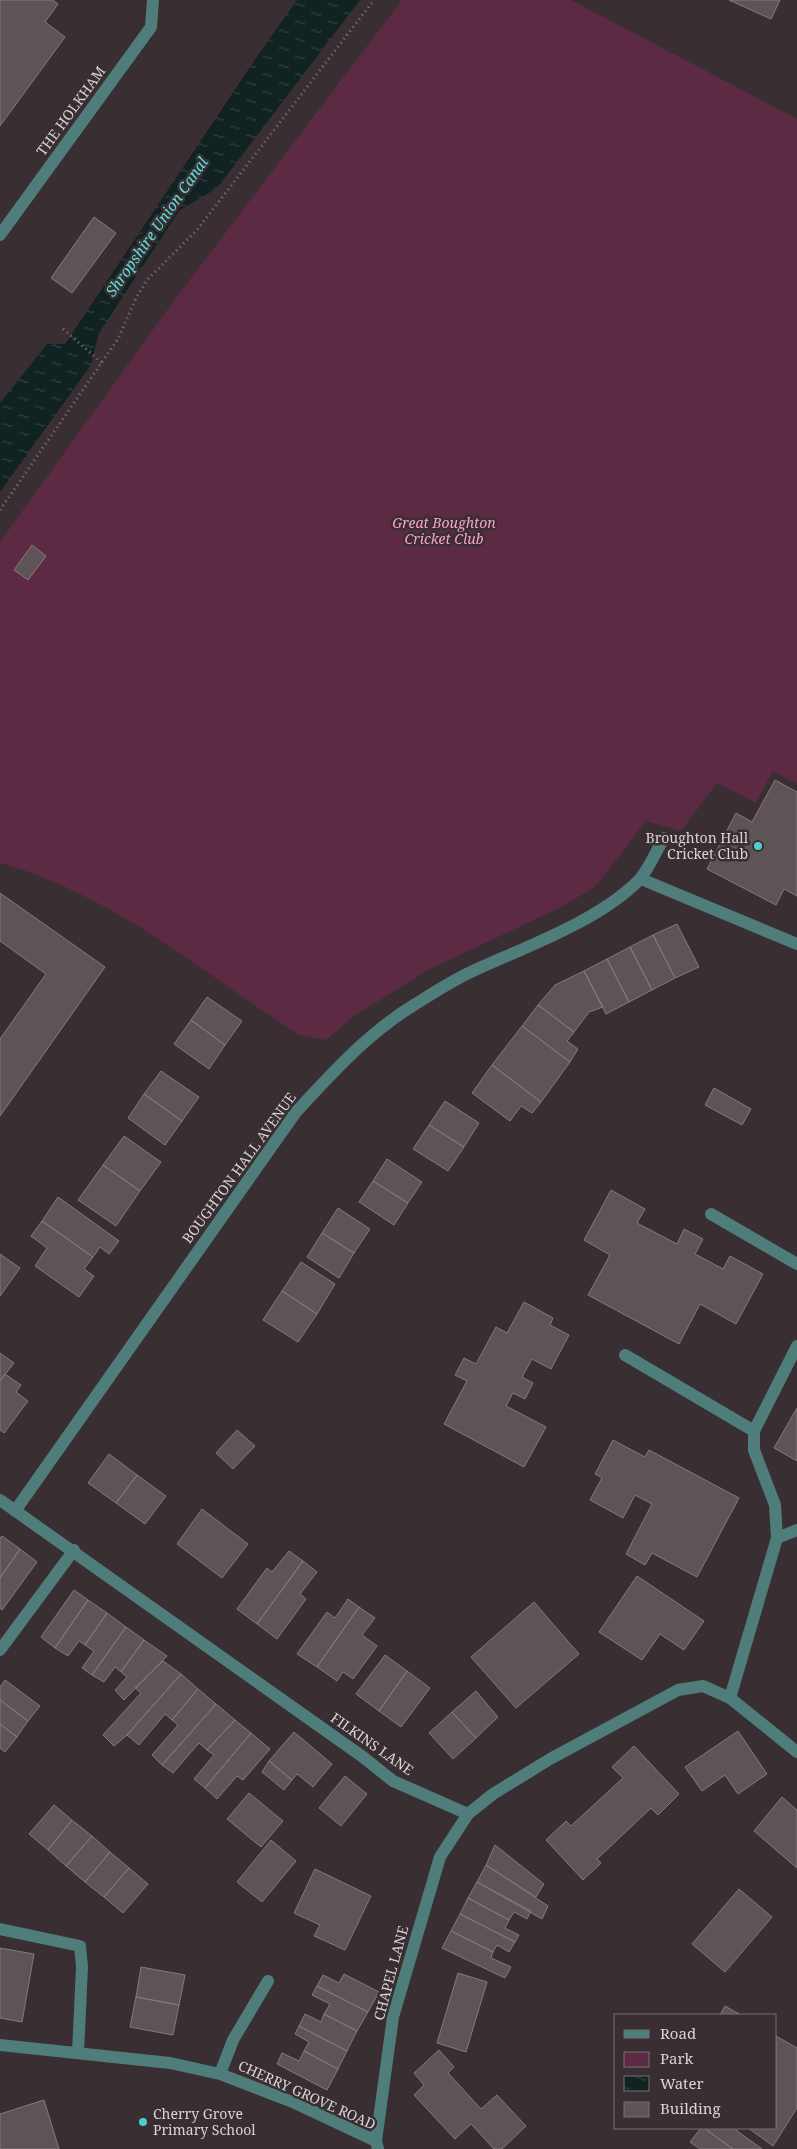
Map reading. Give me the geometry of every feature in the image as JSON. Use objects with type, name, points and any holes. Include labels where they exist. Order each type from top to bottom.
[{"type":"street","name":"THE HOLKHAM","points":[[0,235],[151,27],[153,0]]},
{"type":"street","name":"BOUGHTON HALL AVENUE","points":[[15,1511],[296,1112],[340,1064],[376,1032],[412,1006],[470,972],[520,950],[613,904],[640,879],[664,838]]},
{"type":"street","points":[[640,879],[797,944]]},
{"type":"street","points":[[711,1214],[797,1264]]},
{"type":"street","points":[[730,1698],[777,1538],[775,1505],[754,1450],[754,1431],[797,1350]]},
{"type":"street","points":[[625,1355],[754,1431]]},
{"type":"street","name":"FILKINS LANE","points":[[0,1500],[74,1550],[394,1781],[468,1814]]},
{"type":"street","points":[[777,1538],[797,1530]]},
{"type":"street","points":[[0,1650],[74,1550]]},
{"type":"street","points":[[468,1814],[493,1794],[550,1759],[678,1690],[703,1686],[730,1698],[797,1752]]},
{"type":"street","name":"CHAPEL LANE","points":[[377,2145],[393,2017],[440,1857],[468,1814]]},
{"type":"street","points":[[0,1930],[80,1946],[82,1967],[78,2053]]},
{"type":"street","points":[[220,2074],[233,2040],[268,1981]]},
{"type":"street","name":"CHERRY GROVE ROAD","points":[[0,2044],[170,2063],[220,2074],[295,2103],[377,2145]]},
{"type":"path","points":[[0,510],[118,339],[137,296],[148,279],[197,230],[374,0]]},
{"type":"path","points":[[63,329],[102,363]]},
{"type":"green space","name":"Great Boughton Cricket Club","points":[[402,0],[571,0],[797,119],[797,784],[773,771],[756,803],[717,783],[681,831],[646,821],[595,887],[559,908],[428,970],[354,1016],[326,1040],[299,1035],[156,937],[81,894],[41,877],[0,863],[0,542],[170,306]]},
{"type":"water","name":"Shropshire Union Canal","points":[[297,0],[360,0],[217,188],[179,211],[99,333],[91,365],[0,492],[0,403],[47,344],[65,344],[256,58]]},
{"type":"building","points":[[0,0],[53,0],[58,4],[45,22],[65,37],[0,126]]},
{"type":"building","points":[[729,0],[780,0],[771,19]]},
{"type":"building","points":[[94,217],[116,233],[72,293],[51,278]]},
{"type":"building","points":[[32,545],[46,556],[28,580],[14,570]]},
{"type":"building","name":"Broughton Hall Cricket Club","points":[[775,780],[797,792],[797,896],[784,889],[776,905],[707,869],[736,813],[752,822]]},
{"type":"building","points":[[0,893],[105,967],[0,1116],[0,1039],[46,974],[0,941]]},
{"type":"building","points":[[677,924],[699,967],[675,978],[653,935]]},
{"type":"building","points":[[653,935],[675,978],[652,990],[630,947]]},
{"type":"building","points":[[630,947],[652,990],[629,1002],[607,959]]},
{"type":"building","points":[[607,959],[629,1002],[606,1014],[584,971]]},
{"type":"building","points":[[584,971],[603,1007],[589,1012],[574,1032],[538,1005],[555,985]]},
{"type":"building","points":[[207,997],[242,1021],[225,1045],[191,1020]]},
{"type":"building","points":[[538,1005],[574,1032],[567,1041],[578,1049],[570,1062],[522,1026]]},
{"type":"building","points":[[191,1020],[225,1045],[209,1069],[174,1044]]},
{"type":"building","points":[[522,1026],[570,1062],[541,1102],[492,1065]]},
{"type":"building","points":[[492,1065],[541,1102],[532,1113],[521,1106],[510,1121],[472,1093]]},
{"type":"building","points":[[161,1071],[199,1097],[182,1121],[144,1094]]},
{"type":"building","points":[[714,1088],[751,1109],[742,1125],[705,1105]]},
{"type":"building","points":[[144,1094],[182,1121],[165,1145],[128,1118]]},
{"type":"building","points":[[445,1101],[479,1123],[464,1147],[429,1125]]},
{"type":"building","points":[[429,1125],[464,1147],[448,1171],[413,1149]]},
{"type":"building","points":[[124,1136],[161,1162],[140,1191],[103,1165]]},
{"type":"building","points":[[387,1159],[422,1182],[408,1203],[373,1181]]},
{"type":"building","points":[[103,1165],[140,1191],[116,1226],[78,1200]]},
{"type":"building","points":[[373,1181],[408,1203],[394,1225],[359,1202]]},
{"type":"building","points":[[611,1190],[645,1209],[637,1223],[677,1244],[684,1229],[703,1239],[695,1254],[723,1269],[730,1256],[763,1274],[736,1324],[700,1304],[679,1344],[588,1295],[610,1255],[584,1240]]},
{"type":"building","points":[[58,1197],[119,1241],[109,1254],[100,1247],[93,1257],[42,1221]]},
{"type":"building","points":[[338,1208],[370,1229],[354,1253],[322,1233]]},
{"type":"building","points":[[42,1221],[93,1257],[84,1269],[94,1276],[79,1297],[35,1266],[47,1248],[31,1236]]},
{"type":"building","points":[[322,1233],[354,1253],[339,1278],[307,1257]]},
{"type":"building","points":[[0,1254],[20,1268],[0,1296]]},
{"type":"building","points":[[301,1262],[335,1284],[317,1314],[282,1291]]},
{"type":"building","points":[[282,1291],[317,1314],[298,1342],[263,1320]]},
{"type":"building","points":[[524,1302],[553,1318],[550,1325],[569,1335],[551,1369],[532,1359],[522,1377],[533,1383],[525,1399],[513,1393],[506,1406],[546,1427],[524,1467],[444,1424],[467,1381],[455,1375],[464,1358],[476,1364],[496,1327],[507,1333]]},
{"type":"building","points":[[0,1353],[14,1363],[0,1381]]},
{"type":"building","points":[[5,1374],[21,1385],[16,1392],[28,1401],[4,1433],[0,1430],[0,1381]]},
{"type":"building","points":[[797,1408],[797,1461],[774,1448]]},
{"type":"building","points":[[237,1430],[255,1446],[233,1469],[216,1453]]},
{"type":"building","points":[[613,1440],[645,1457],[649,1450],[739,1498],[697,1577],[652,1553],[645,1565],[626,1554],[652,1504],[635,1495],[623,1518],[590,1500],[602,1478],[595,1474]]},
{"type":"building","points":[[109,1454],[137,1475],[116,1503],[88,1483]]},
{"type":"building","points":[[137,1475],[166,1496],[145,1524],[116,1503]]},
{"type":"building","points":[[202,1509],[248,1544],[222,1578],[177,1544]]},
{"type":"building","points":[[2,1536],[20,1549],[0,1578],[0,1538]]},
{"type":"building","points":[[20,1549],[37,1562],[2,1610],[0,1608],[0,1578]]},
{"type":"building","points":[[289,1551],[303,1561],[257,1624],[237,1609],[267,1568],[272,1572]]},
{"type":"building","points":[[303,1561],[317,1572],[300,1594],[306,1599],[277,1639],[257,1624]]},
{"type":"building","points":[[637,1576],[704,1621],[684,1650],[660,1634],[642,1660],[599,1632]]},
{"type":"building","points":[[74,1590],[88,1600],[55,1648],[41,1637]]},
{"type":"building","points":[[348,1599],[359,1607],[317,1667],[297,1654],[327,1612],[335,1618]]},
{"type":"building","points":[[88,1600],[107,1613],[85,1645],[79,1641],[68,1656],[55,1648]]},
{"type":"building","points":[[534,1602],[579,1654],[516,1708],[471,1657]]},
{"type":"building","points":[[359,1607],[375,1618],[362,1635],[377,1646],[353,1679],[343,1672],[337,1681],[317,1667]]},
{"type":"building","points":[[107,1613],[126,1627],[92,1675],[82,1668],[94,1651],[85,1645]]},
{"type":"building","points":[[126,1627],[144,1640],[121,1672],[115,1667],[104,1682],[92,1675]]},
{"type":"building","points":[[144,1640],[167,1656],[124,1700],[115,1690],[127,1677],[121,1672]]},
{"type":"building","points":[[385,1655],[407,1671],[379,1711],[356,1694]]},
{"type":"building","points":[[163,1661],[181,1674],[127,1735],[114,1746],[103,1735],[141,1693],[135,1688]]},
{"type":"building","points":[[407,1671],[430,1688],[401,1727],[379,1711]]},
{"type":"building","points":[[181,1674],[198,1689],[172,1720],[165,1714],[139,1745],[127,1735]]},
{"type":"building","points":[[5,1680],[40,1706],[28,1721],[0,1700],[0,1687]]},
{"type":"building","points":[[198,1689],[216,1704],[162,1765],[152,1755],[178,1725],[172,1720]]},
{"type":"building","points":[[476,1691],[498,1717],[476,1738],[452,1712]]},
{"type":"building","points":[[0,1700],[28,1721],[17,1737],[0,1724]]},
{"type":"building","points":[[216,1704],[235,1720],[207,1750],[199,1743],[173,1773],[162,1765]]},
{"type":"building","points":[[452,1712],[476,1738],[453,1759],[429,1733]]},
{"type":"building","points":[[235,1720],[251,1733],[205,1788],[194,1779],[214,1755],[207,1750]]},
{"type":"building","points":[[0,1724],[17,1737],[5,1752],[0,1748]]},
{"type":"building","points":[[738,1731],[767,1774],[738,1794],[725,1775],[702,1791],[685,1767]]},
{"type":"building","points":[[294,1732],[332,1764],[313,1787],[297,1774],[292,1780],[269,1761]]},
{"type":"building","points":[[251,1733],[270,1749],[243,1780],[237,1776],[217,1799],[205,1788]]},
{"type":"building","points":[[634,1746],[679,1794],[658,1815],[651,1808],[597,1859],[601,1863],[583,1880],[546,1840],[566,1821],[571,1826],[623,1778],[612,1767]]},
{"type":"building","points":[[269,1761],[292,1780],[284,1790],[262,1772]]},
{"type":"building","points":[[345,1776],[367,1794],[341,1826],[319,1808]]},
{"type":"building","points":[[249,1793],[283,1821],[261,1847],[227,1819]]},
{"type":"building","points":[[782,1797],[797,1810],[797,1868],[754,1831]]},
{"type":"building","points":[[54,1805],[72,1820],[48,1850],[29,1834]]},
{"type":"building","points":[[72,1820],[92,1836],[66,1866],[48,1850]]},
{"type":"building","points":[[92,1836],[110,1852],[85,1882],[66,1866]]},
{"type":"building","points":[[271,1840],[296,1861],[262,1902],[237,1882]]},
{"type":"building","points":[[495,1845],[544,1884],[536,1897],[486,1865]]},
{"type":"building","points":[[110,1852],[129,1868],[104,1897],[85,1882]]},
{"type":"building","points":[[486,1865],[548,1906],[542,1919],[477,1882]]},
{"type":"building","points":[[129,1868],[148,1884],[123,1913],[104,1897]]},
{"type":"building","points":[[315,1869],[371,1896],[345,1950],[314,1936],[320,1925],[294,1913]]},
{"type":"building","points":[[477,1882],[531,1911],[527,1919],[514,1912],[509,1920],[468,1898]]},
{"type":"building","points":[[739,1889],[772,1917],[725,1972],[692,1944]]},
{"type":"building","points":[[468,1898],[509,1920],[505,1928],[519,1935],[515,1942],[460,1914]]},
{"type":"building","points":[[460,1914],[515,1942],[509,1952],[497,1945],[493,1952],[451,1931]]},
{"type":"building","points":[[451,1931],[493,1952],[491,1958],[511,1967],[505,1978],[442,1948]]},
{"type":"building","points":[[0,1948],[34,1954],[22,2022],[0,2018]]},
{"type":"building","points":[[141,1967],[185,1975],[179,2005],[136,1997]]},
{"type":"building","points":[[458,1973],[487,1982],[466,2052],[437,2043]]},
{"type":"building","points":[[344,1974],[379,1992],[368,2012],[317,1986],[323,1975],[339,1983]]},
{"type":"building","points":[[317,1986],[368,2012],[357,2031],[324,2014],[330,2004],[312,1995]]},
{"type":"building","points":[[136,1997],[179,2005],[173,2035],[130,2027]]},
{"type":"building","points":[[725,2006],[739,2014],[721,2014]]},
{"type":"building","points":[[305,2014],[321,2022],[324,2014],[357,2031],[347,2051],[299,2026]]},
{"type":"building","points":[[299,2026],[347,2051],[338,2069],[304,2051],[309,2042],[295,2034]]},
{"type":"building","points":[[777,2037],[797,2048],[797,2108],[773,2146],[749,2129],[777,2129]]},
{"type":"building","points":[[439,2050],[454,2067],[448,2073],[481,2109],[497,2095],[526,2126],[502,2149],[494,2149],[471,2124],[455,2139],[414,2095],[424,2085],[414,2073]]},
{"type":"building","points":[[304,2051],[338,2069],[327,2090],[277,2064],[282,2053],[299,2061]]},
{"type":"building","points":[[44,2100],[59,2149],[0,2149],[0,2114]]},
{"type":"building","points":[[700,2129],[705,2129],[733,2149],[700,2149],[690,2142]]},
{"type":"building","points":[[705,2129],[734,2129],[762,2149],[733,2149]]},
{"type":"place","name":"Broughton Hall Cricket Club","points":[[758,846]]},
{"type":"place","name":"Cherry Grove Primary School","points":[[143,2122]]}]
